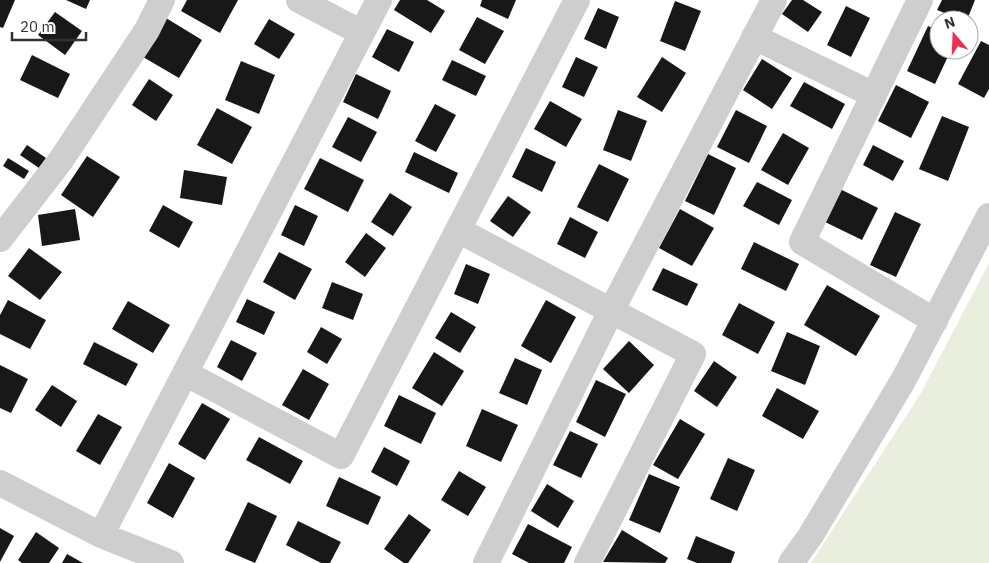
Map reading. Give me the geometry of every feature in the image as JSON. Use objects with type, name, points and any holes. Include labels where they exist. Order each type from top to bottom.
[{"type":"street","points":[[0,239],[61,160],[147,30],[162,0]]},
{"type":"street","points":[[299,0],[362,33]]},
{"type":"street","points":[[101,535],[379,0]]},
{"type":"street","points":[[185,373],[341,456],[577,0]]},
{"type":"street","points":[[486,563],[611,311],[774,0]]},
{"type":"street","points":[[920,0],[802,242],[934,321]]},
{"type":"street","points":[[754,37],[874,95]]},
{"type":"street","points":[[791,563],[811,535],[894,395],[989,216]]},
{"type":"street","points":[[458,230],[693,354],[587,563]]},
{"type":"street","points":[[0,483],[101,535],[168,562]]},
{"type":"shaded area","points":[[989,263],[989,563],[811,563],[921,393]]},
{"type":"building","points":[[0,0],[15,0],[3,28],[0,27]]},
{"type":"building","points":[[66,0],[90,0],[86,9]]},
{"type":"building","points":[[187,0],[238,0],[220,33],[181,11]]},
{"type":"building","points":[[400,0],[427,0],[445,11],[431,33],[394,10]]},
{"type":"building","points":[[482,0],[516,0],[508,19],[480,6]]},
{"type":"building","points":[[792,0],[803,0],[822,12],[808,32],[782,14]]},
{"type":"building","points":[[942,0],[975,0],[971,10],[937,10]]},
{"type":"building","points":[[675,1],[701,11],[685,51],[660,41]]},
{"type":"building","points":[[846,6],[870,18],[851,57],[827,45]]},
{"type":"building","points":[[598,8],[619,17],[606,49],[584,39]]},
{"type":"building","points":[[55,12],[82,31],[65,55],[38,35]]},
{"type":"building","points":[[477,17],[504,31],[485,64],[459,50]]},
{"type":"building","points":[[166,18],[202,40],[179,78],[143,57]]},
{"type":"building","points":[[269,19],[295,34],[279,59],[254,44]]},
{"type":"building","points":[[929,26],[929,60],[946,60],[935,84],[907,71]]},
{"type":"building","points":[[387,29],[414,42],[399,72],[372,57]]},
{"type":"building","points":[[981,41],[989,45],[989,89],[984,98],[958,84],[971,60],[979,60],[979,45]]},
{"type":"building","points":[[32,55],[70,74],[58,98],[20,80]]},
{"type":"building","points":[[576,57],[598,67],[584,97],[562,87]]},
{"type":"building","points":[[662,57],[686,73],[662,112],[637,97]]},
{"type":"building","points":[[762,59],[792,78],[772,109],[743,90]]},
{"type":"building","points":[[452,60],[486,76],[476,96],[442,80]]},
{"type":"building","points":[[241,61],[275,75],[259,114],[225,100]]},
{"type":"building","points":[[356,74],[391,91],[378,119],[343,102]]},
{"type":"building","points":[[149,79],[173,95],[156,121],[132,105]]},
{"type":"building","points":[[804,82],[845,104],[832,129],[790,106]]},
{"type":"building","points":[[896,85],[929,102],[911,138],[878,121]]},
{"type":"building","points":[[550,101],[582,119],[566,147],[534,129]]},
{"type":"building","points":[[435,104],[456,115],[436,152],[415,141]]},
{"type":"building","points":[[217,108],[252,127],[232,164],[197,145]]},
{"type":"building","points":[[618,110],[647,121],[631,161],[603,150]]},
{"type":"building","points":[[736,110],[767,126],[749,163],[717,147]]},
{"type":"building","points":[[942,116],[969,127],[948,181],[919,169]]},
{"type":"building","points":[[348,117],[377,132],[361,162],[332,147]]},
{"type":"building","points":[[783,133],[809,148],[788,185],[761,170]]},
{"type":"building","points":[[27,145],[46,158],[39,168],[20,155]]},
{"type":"building","points":[[873,145],[904,161],[893,181],[863,165]]},
{"type":"building","points":[[526,148],[556,162],[542,192],[512,177]]},
{"type":"building","points":[[414,152],[458,173],[449,193],[405,172]]},
{"type":"building","points":[[708,154],[736,168],[714,215],[685,201]]},
{"type":"building","points":[[87,156],[120,177],[93,217],[61,195]]},
{"type":"building","points":[[8,158],[29,171],[24,179],[3,166]]},
{"type":"building","points":[[320,158],[364,180],[348,212],[304,189]]},
{"type":"building","points":[[599,164],[629,179],[608,222],[577,207]]},
{"type":"building","points":[[184,170],[227,177],[222,205],[180,198]]},
{"type":"building","points":[[757,182],[792,200],[779,225],[743,206]]},
{"type":"building","points":[[840,189],[878,208],[862,240],[825,222]]},
{"type":"building","points":[[390,193],[412,207],[393,236],[371,222]]},
{"type":"building","points":[[508,196],[531,212],[513,237],[490,221]]},
{"type":"building","points":[[163,205],[193,222],[179,248],[149,231]]},
{"type":"building","points":[[295,205],[318,216],[304,246],[281,235]]},
{"type":"building","points":[[75,209],[80,240],[42,246],[38,215]]},
{"type":"building","points":[[680,209],[714,228],[692,266],[659,248]]},
{"type":"building","points":[[895,212],[921,224],[896,277],[870,265]]},
{"type":"building","points":[[570,217],[598,232],[585,258],[557,244]]},
{"type":"building","points":[[366,233],[386,248],[365,277],[345,262]]},
{"type":"building","points":[[754,242],[799,264],[786,291],[741,269]]},
{"type":"building","points":[[29,248],[62,272],[40,300],[8,276]]},
{"type":"building","points":[[279,252],[312,269],[295,300],[263,282]]},
{"type":"building","points":[[466,264],[490,274],[478,304],[454,294]]},
{"type":"building","points":[[663,268],[698,284],[687,306],[652,290]]},
{"type":"building","points":[[332,282],[363,294],[353,320],[322,308]]},
{"type":"building","points":[[827,285],[880,316],[856,356],[804,325]]},
{"type":"building","points":[[247,299],[275,312],[264,335],[236,322]]},
{"type":"building","points":[[8,300],[46,320],[30,349],[0,334],[0,315]]},
{"type":"building","points":[[546,300],[576,317],[551,363],[521,346]]},
{"type":"building","points":[[128,301],[170,325],[153,353],[112,329]]},
{"type":"building","points":[[739,303],[775,322],[758,354],[722,335]]},
{"type":"building","points":[[451,312],[476,327],[460,353],[435,338]]},
{"type":"building","points":[[321,327],[342,339],[327,364],[307,352]]},
{"type":"building","points":[[787,332],[820,346],[805,385],[771,371]]},
{"type":"building","points":[[231,340],[257,353],[242,381],[217,367]]},
{"type":"building","points":[[629,341],[654,365],[629,393],[603,369]]},
{"type":"building","points":[[94,342],[138,364],[126,386],[83,364]]},
{"type":"building","points":[[434,352],[464,371],[442,406],[412,388]]},
{"type":"building","points":[[515,358],[542,370],[527,405],[499,393]]},
{"type":"building","points":[[714,361],[737,377],[717,407],[694,391]]},
{"type":"building","points":[[0,365],[28,379],[11,413],[0,408]]},
{"type":"building","points":[[303,369],[329,384],[309,420],[282,405]]},
{"type":"building","points":[[596,380],[626,394],[605,437],[576,422]]},
{"type":"building","points":[[52,385],[77,401],[61,427],[35,410]]},
{"type":"building","points":[[777,388],[819,411],[803,439],[762,416]]},
{"type":"building","points":[[399,395],[436,413],[421,444],[384,426]]},
{"type":"building","points":[[202,403],[230,419],[205,460],[178,444]]},
{"type":"building","points":[[482,409],[518,425],[501,462],[466,446]]},
{"type":"building","points":[[98,414],[122,427],[100,465],[76,451]]},
{"type":"building","points":[[680,419],[705,434],[678,479],[653,465]]},
{"type":"building","points":[[570,431],[598,444],[581,478],[553,465]]},
{"type":"building","points":[[259,437],[303,461],[290,484],[246,460]]},
{"type":"building","points":[[384,447],[410,461],[397,486],[371,472]]},
{"type":"building","points":[[728,458],[755,470],[737,511],[710,499]]},
{"type":"building","points":[[169,463],[195,478],[173,518],[147,503]]},
{"type":"building","points":[[459,471],[486,487],[468,516],[441,500]]},
{"type":"building","points":[[649,474],[680,487],[660,533],[629,520]]},
{"type":"building","points":[[339,477],[381,497],[368,525],[326,506]]},
{"type":"building","points":[[547,484],[574,501],[558,528],[531,511]]},
{"type":"building","points":[[248,502],[277,516],[255,563],[225,550]]},
{"type":"building","points":[[409,514],[431,530],[408,563],[404,563],[384,549]]},
{"type":"building","points":[[298,521],[341,542],[330,563],[321,563],[286,545]]},
{"type":"building","points":[[528,524],[572,547],[564,563],[529,563],[512,554]]},
{"type":"building","points":[[0,528],[14,536],[0,562]]},
{"type":"building","points":[[622,530],[668,558],[665,563],[603,562]]},
{"type":"building","points":[[36,532],[59,548],[49,563],[22,563],[18,560]]},
{"type":"building","points":[[696,536],[735,552],[731,563],[697,563],[687,559]]},
{"type":"building","points":[[67,554],[83,563],[62,563]]}]
